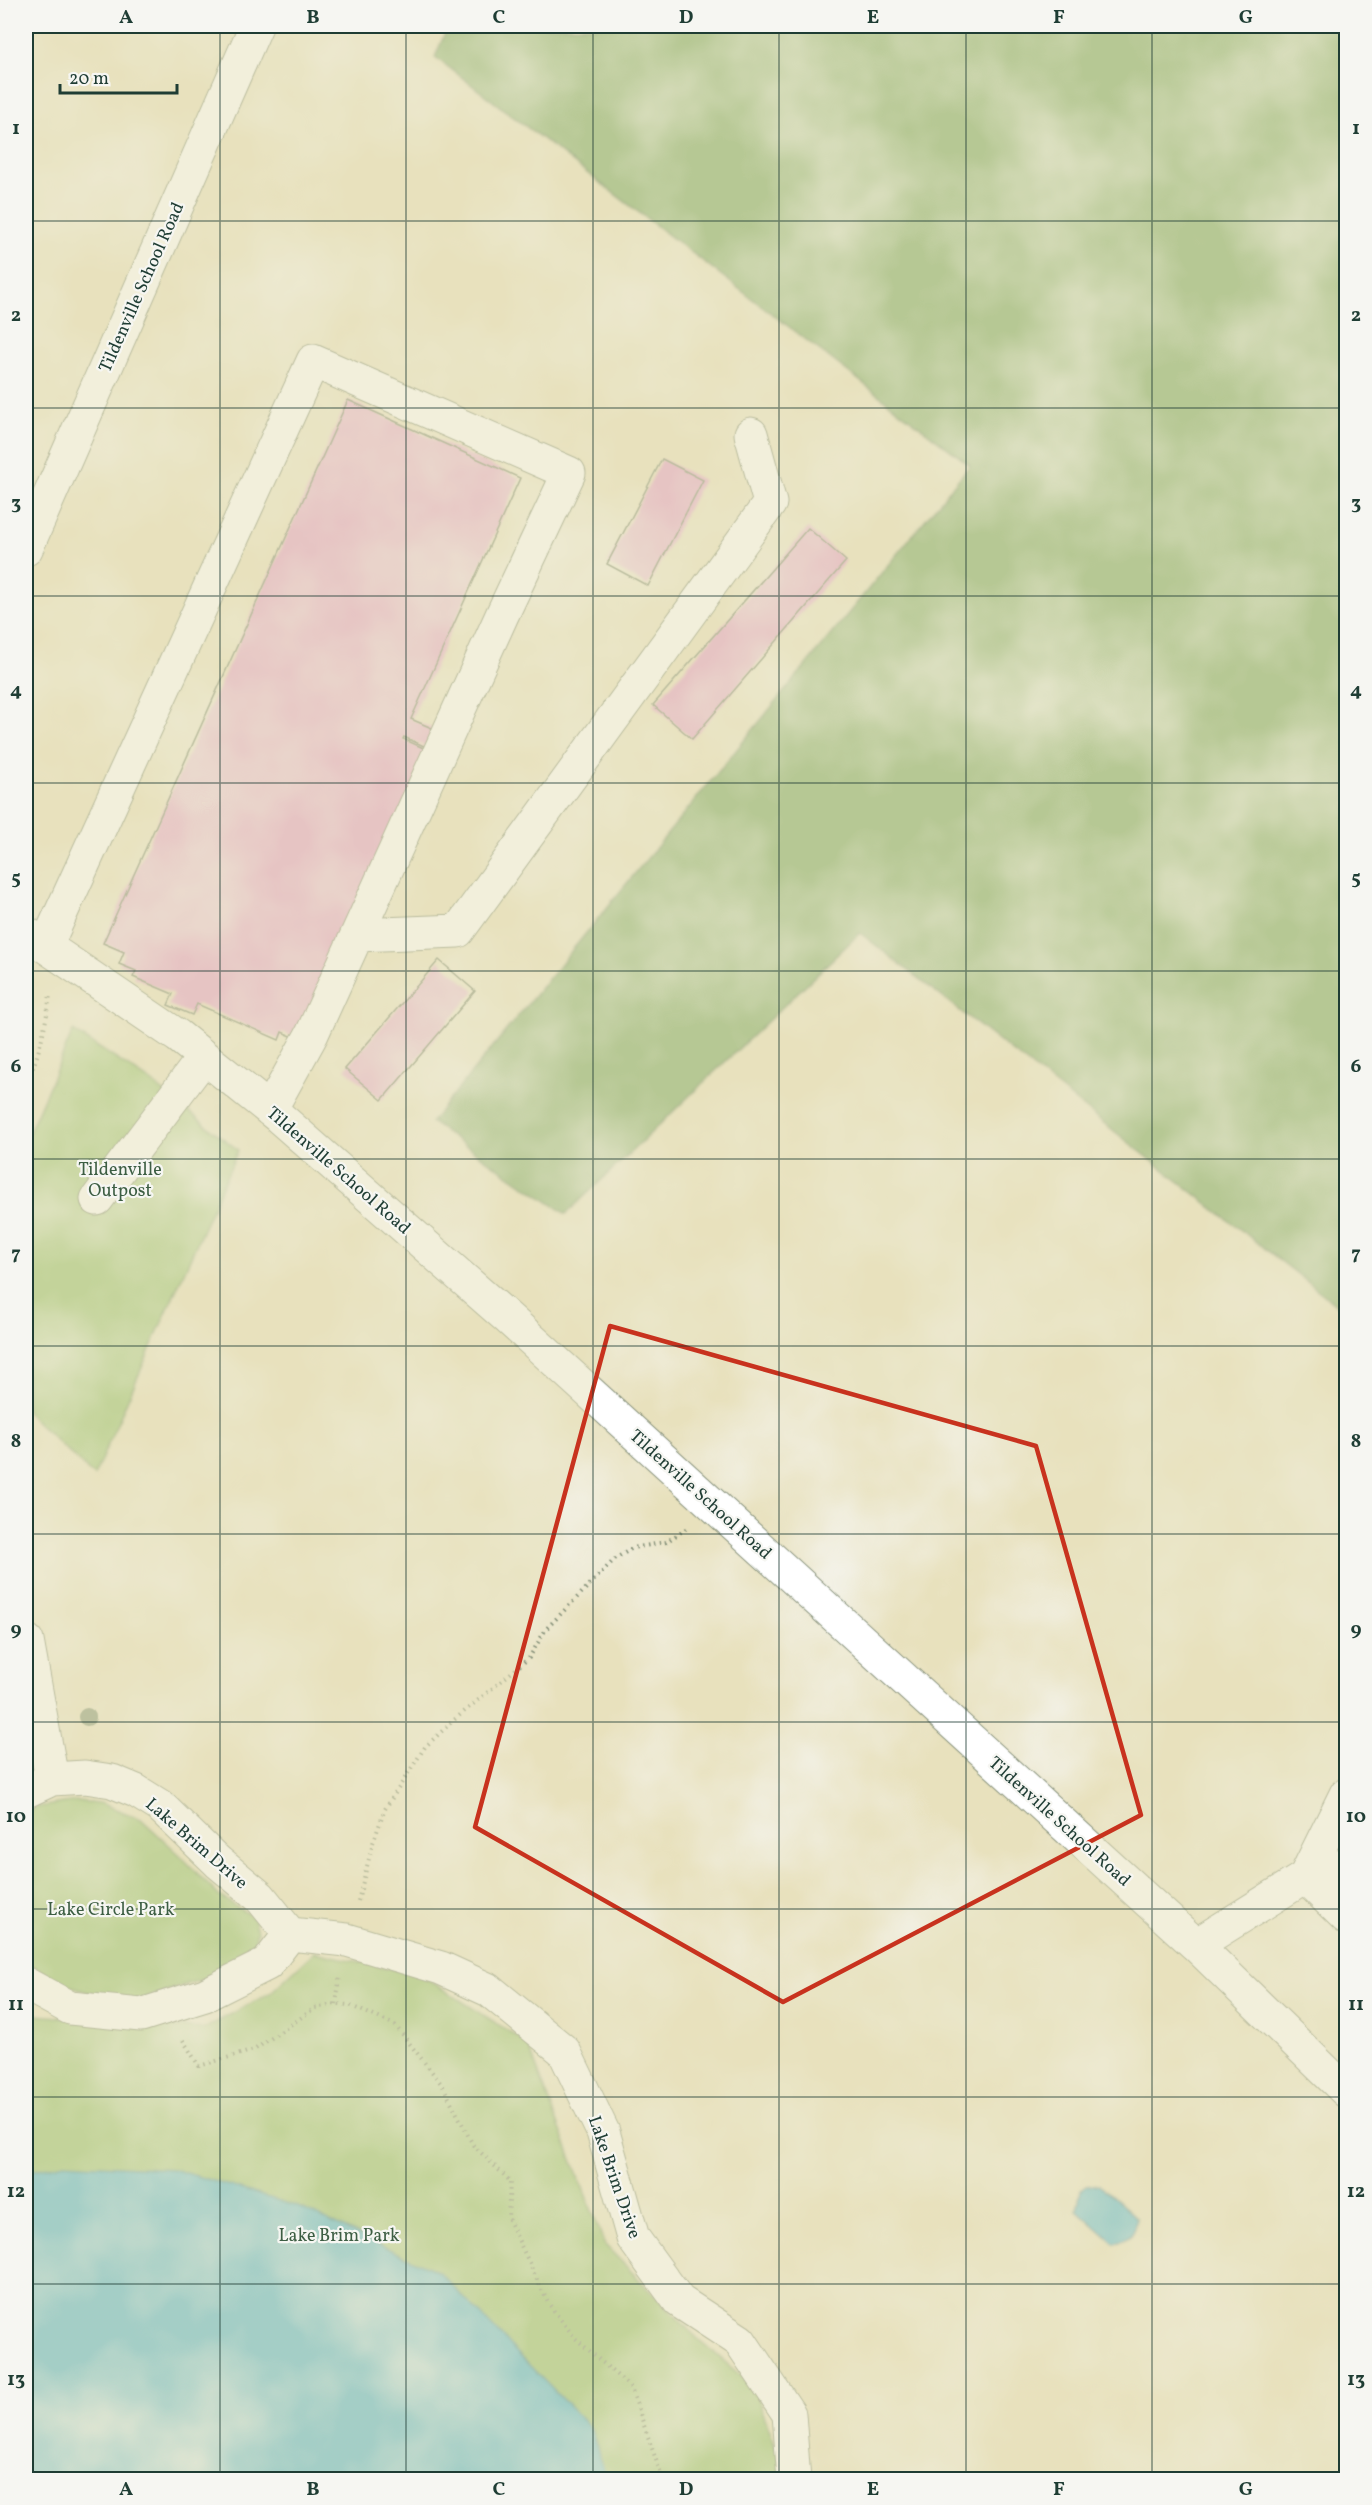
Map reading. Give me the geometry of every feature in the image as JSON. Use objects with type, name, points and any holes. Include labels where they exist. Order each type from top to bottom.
[{"type":"street","name":"Tildenville School Road","points":[[26,549],[256,26]]},
{"type":"street","points":[[36,940],[313,361],[569,473],[274,1114]]},
{"type":"street","points":[[357,935],[458,931],[770,503],[750,434]]},
{"type":"street","name":"Tildenville School Road","points":[[36,940],[178,1036],[274,1114],[508,1318],[1196,1945],[1347,2091]]},
{"type":"street","points":[[96,1199],[204,1057]]},
{"type":"street","name":"Lake Brim Drive","points":[[27,1641],[39,1785],[85,1777],[112,1781],[136,1791],[159,1806],[260,1898],[290,1934],[347,1940],[441,1968],[489,1990],[564,2051],[603,2132],[633,2238],[679,2301],[740,2341],[789,2414],[794,2480]]},
{"type":"street","points":[[1305,1877],[1347,1794]]},
{"type":"street","points":[[1196,1945],[1305,1877],[1347,1864]]},
{"type":"street","points":[[1305,1877],[1347,1917]]},
{"type":"street","points":[[26,1984],[70,2008],[141,2015],[205,1995],[267,1964],[290,1934]]},
{"type":"path","points":[[26,1085],[47,1018],[50,993]]},
{"type":"path","points":[[358,1901],[373,1843],[385,1809],[425,1747],[529,1658],[546,1629],[616,1558],[633,1548],[666,1542],[684,1531],[691,1522]]},
{"type":"path","points":[[336,2004],[341,1969]]},
{"type":"path","points":[[179,2034],[199,2066],[254,2050],[315,2008],[336,2004],[350,2005],[395,2025],[443,2086],[473,2145],[510,2181],[508,2218],[548,2303],[575,2338],[631,2388],[663,2480]]},
{"type":"highlighted area","points":[[610,1326],[1036,1446],[1141,1815],[783,2002],[475,1827]]},
{"type":"green space","points":[[448,26],[1346,26],[1346,1312],[860,933],[566,1214],[431,1122],[970,465],[435,57]]},
{"type":"green space","name":"Tildenville Outpost","points":[[73,1031],[150,1081],[238,1150],[94,1476],[26,1412],[26,1139]]},
{"type":"green space","name":"Lake Circle Park","points":[[77,1801],[100,1803],[141,1819],[219,1896],[253,1917],[257,1931],[253,1951],[225,1972],[130,2003],[80,1990],[26,1963],[26,1812],[37,1807]]},
{"type":"green space","name":"Lake Brim Park","points":[[314,1952],[421,1975],[527,2043],[605,2245],[698,2339],[753,2386],[786,2473],[784,2479],[26,2479],[26,2020],[36,2015],[204,2029],[270,1993]]},
{"type":"water","points":[[64,2163],[173,2169],[296,2206],[439,2272],[591,2429],[607,2479],[26,2479],[26,2172]]},
{"type":"water","points":[[1099,2184],[1137,2218],[1135,2229],[1124,2240],[1114,2243],[1077,2210],[1081,2190],[1086,2186]]},
{"type":"building","points":[[348,400],[520,478],[411,719],[434,729],[426,747],[404,737],[403,739],[430,751],[296,1038],[282,1032],[279,1040],[197,1004],[192,1015],[168,1005],[173,994],[133,977],[136,971],[119,964],[124,952],[103,943]]},
{"type":"building","points":[[662,459],[703,480],[648,586],[607,564]]},
{"type":"building","points":[[808,528],[846,561],[692,739],[653,705]]},
{"type":"building","points":[[439,960],[475,991],[382,1100],[345,1069]]}]
